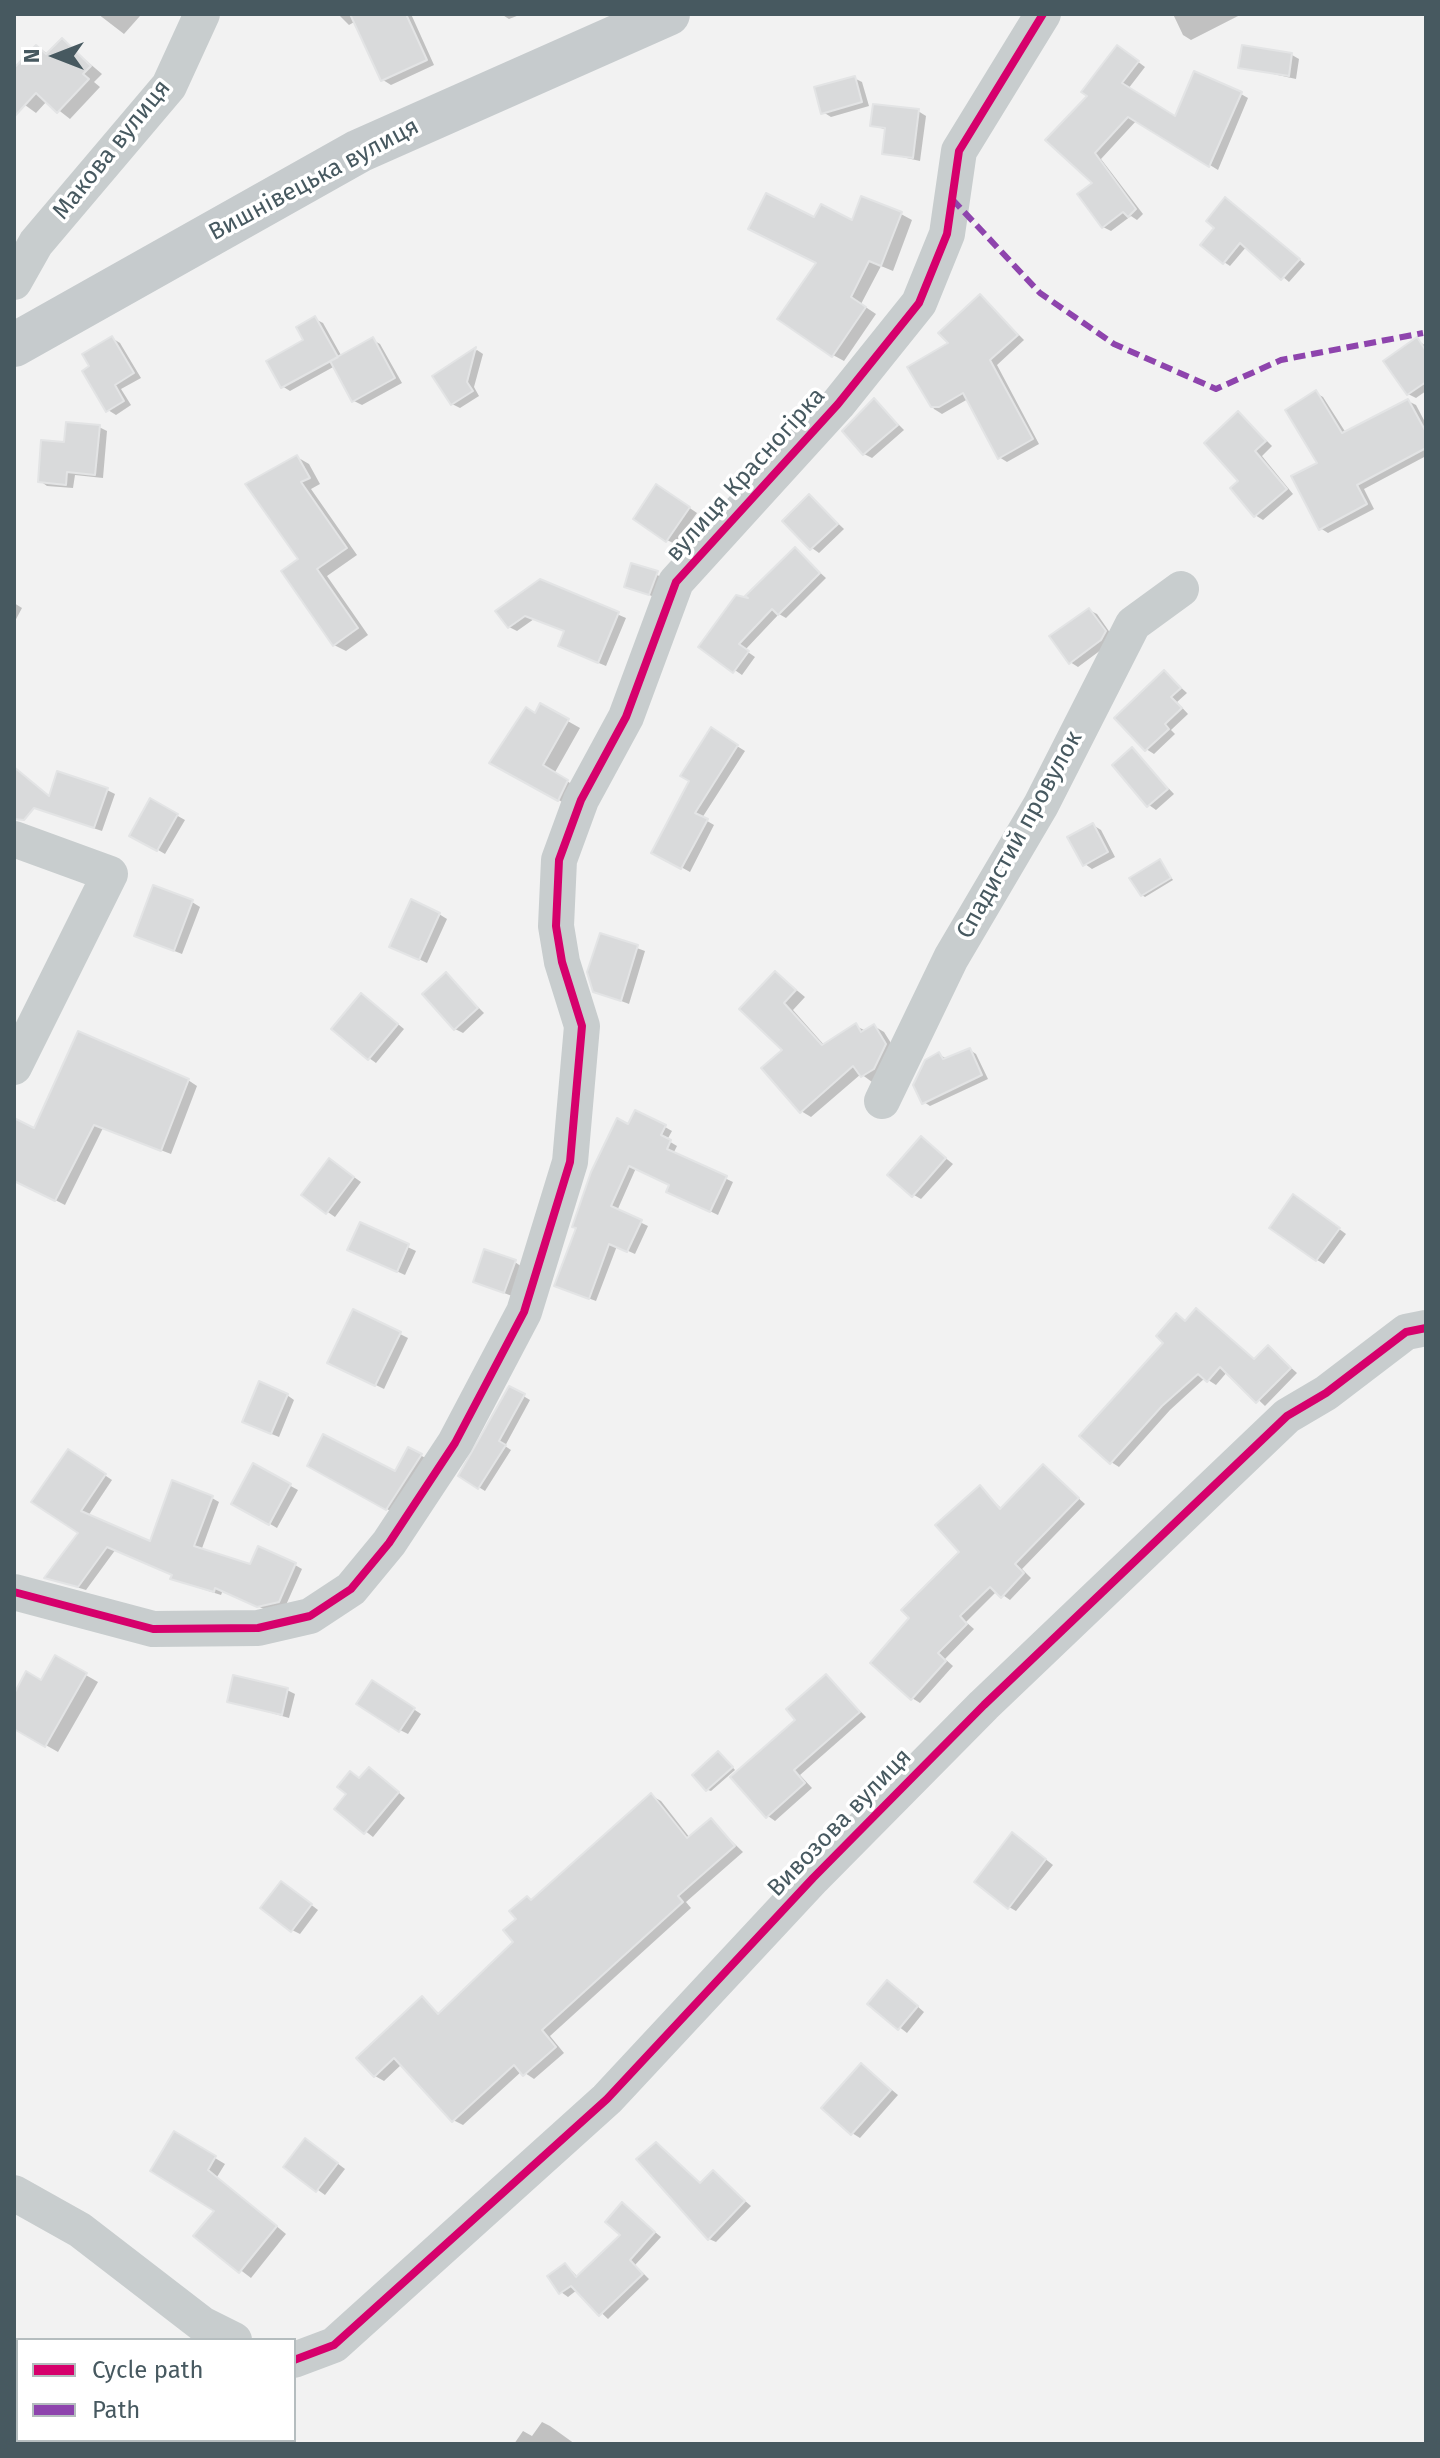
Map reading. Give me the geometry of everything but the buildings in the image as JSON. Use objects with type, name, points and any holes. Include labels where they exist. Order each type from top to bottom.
[{"type":"main road","name":"Вишнівецька вулиця","points":[[14,345],[359,151],[668,14]]},
{"type":"street","name":"Макова вулиця","points":[[14,282],[36,243],[169,86],[202,14]]},
{"type":"street","name":"вулиця Красногірка","points":[[14,1592],[153,1629],[258,1628],[298,1620],[329,1605],[351,1589],[389,1543],[455,1443],[524,1312],[570,1162],[582,1026],[562,962],[556,926],[559,860],[581,800],[626,717],[676,582],[838,404],[919,303],[947,234],[959,151],[1043,14]]},
{"type":"street","name":"Спадистий провулок","points":[[882,1101],[951,958],[1041,805],[1133,624],[1181,589]]},
{"type":"street","points":[[14,839],[110,874],[14,1067]]},
{"type":"street","name":"Вивозова вулиця","points":[[296,2359],[334,2345],[607,2099],[813,1878],[973,1716],[1287,1416],[1326,1393],[1406,1332],[1426,1328]]},
{"type":"street","points":[[14,2193],[80,2230],[202,2324],[230,2338]]},
{"type":"marked path","points":[[952,199],[1040,293],[1114,344],[1216,389],[1281,360],[1423,333]]},
{"type":"cycle path","points":[[14,1592],[153,1629],[258,1628],[310,1616],[351,1589],[389,1543],[455,1443],[524,1312],[570,1162],[582,1026],[562,962],[556,926],[559,860],[581,800],[626,717],[676,582],[838,404],[919,303],[947,234],[959,151],[1043,14]]},
{"type":"cycle path","points":[[296,2359],[334,2345],[607,2099],[813,1878],[984,1705],[1287,1416],[1326,1393],[1406,1332],[1426,1328]]}]
